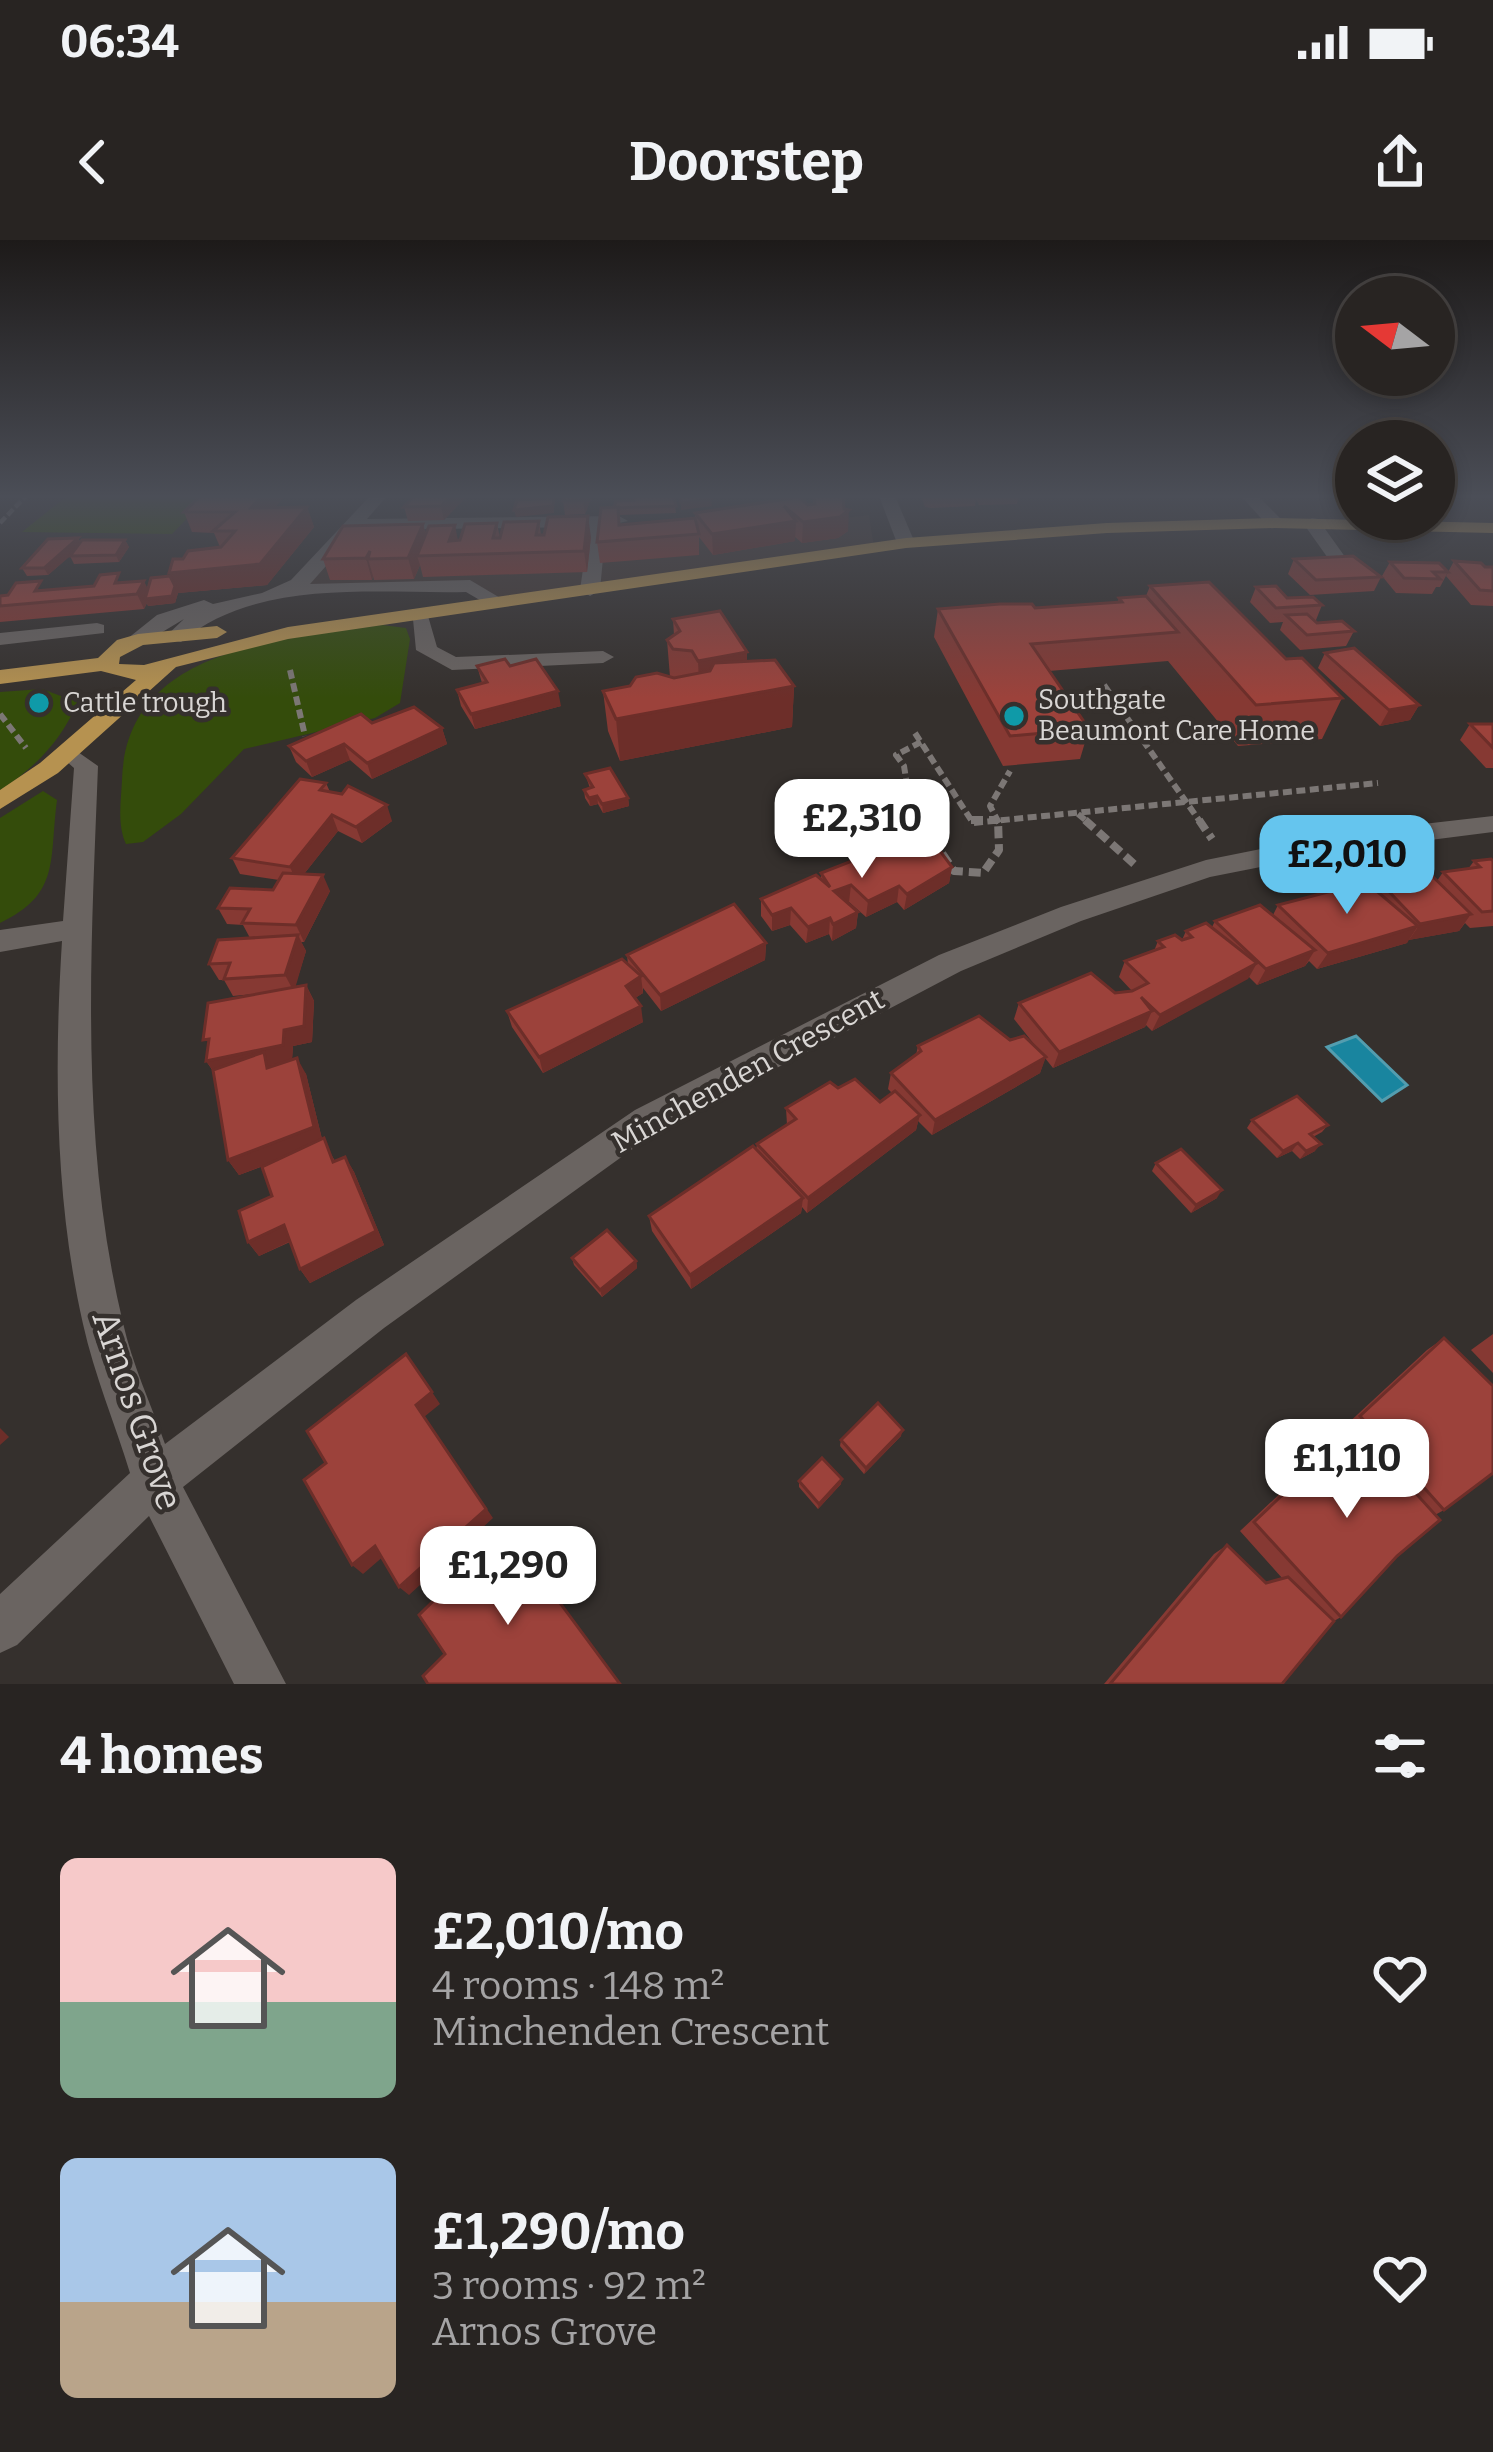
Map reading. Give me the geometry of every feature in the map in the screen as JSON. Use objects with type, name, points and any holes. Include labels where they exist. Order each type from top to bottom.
[{"type":"main road","points":[[0,677],[112,668],[266,637],[769,563]]},
{"type":"main road","points":[[101,718],[100,695],[114,650],[137,639],[170,655]]},
{"type":"main road","points":[[0,801],[59,760],[101,718],[140,690],[170,655]]},
{"type":"street","points":[[287,590],[317,563]]},
{"type":"street","points":[[590,590],[595,563]]},
{"type":"street","points":[[1306,570],[1337,563]]},
{"type":"street","points":[[137,639],[181,612],[287,590],[470,586],[497,602]]},
{"type":"street","points":[[170,655],[202,613],[228,604]]},
{"type":"street","points":[[419,613],[427,650],[452,664],[603,657]]},
{"type":"street","points":[[0,639],[97,628]]},
{"type":"street","name":"Arnos Grove","points":[[59,760],[83,760],[87,786],[74,974],[82,1194],[104,1326],[155,1480],[261,1684]]},
{"type":"street","name":"Minchenden Crescent","points":[[0,1628],[155,1480],[370,1314],[647,1120],[950,963],[1071,914],[1230,864],[1405,832],[1493,824]]},
{"type":"street","points":[[0,941],[75,929]]},
{"type":"path","points":[[290,670],[304,736]]},
{"type":"path","points":[[1104,685],[1230,864]]},
{"type":"path","points":[[0,714],[35,762],[59,760]]},
{"type":"path","points":[[915,733],[973,823],[1378,783]]},
{"type":"path","points":[[921,742],[896,755],[904,766],[909,797],[932,815],[934,841],[954,871],[983,872],[1000,853],[1000,820],[990,806],[1010,771]]},
{"type":"path","points":[[1076,813],[1158,885]]},
{"type":"shaded area","points":[[767,563],[497,602],[481,589],[319,592],[304,579],[317,564]]},
{"type":"green space","points":[[382,625],[406,628],[410,639],[400,703],[375,718],[244,749],[181,814],[143,842],[126,844],[121,829],[122,780],[130,735],[150,701],[180,676],[216,658],[257,645]]},
{"type":"green space","points":[[42,689],[77,702],[46,752],[0,790],[0,692]]},
{"type":"green space","points":[[43,791],[57,800],[48,873],[34,900],[0,923],[0,818]]},
{"type":"water","points":[[1356,1036],[1407,1085],[1382,1101],[1327,1047]]},
{"type":"building","points":[[26,563],[49,563],[44,568],[22,568]]},
{"type":"building","points":[[172,563],[261,563],[260,564],[169,573]]},
{"type":"building","points":[[1299,563],[1363,563],[1381,577],[1316,580]]},
{"type":"building","points":[[1391,563],[1439,563],[1448,572],[1433,572],[1440,579],[1404,578]]},
{"type":"building","points":[[1456,563],[1493,567],[1493,591],[1480,590]]},
{"type":"building","points":[[119,573],[115,583],[144,581],[137,594],[0,606],[0,596],[8,595],[16,583],[41,581],[35,591],[94,586],[100,575]]},
{"type":"building","points":[[170,576],[175,586],[172,596],[145,599],[151,578]]},
{"type":"building","points":[[1209,582],[1286,659],[1302,658],[1342,698],[1256,705],[1150,586]]},
{"type":"building","points":[[1276,586],[1287,598],[1313,597],[1322,605],[1276,608],[1256,587]]},
{"type":"building","points":[[1146,596],[1178,632],[1031,644],[1089,729],[1010,736],[938,609],[1000,604],[1032,604],[1035,608]]},
{"type":"building","points":[[720,611],[747,652],[698,661],[692,651],[673,649],[667,640],[680,631],[673,619]]},
{"type":"building","points":[[1307,614],[1317,623],[1342,621],[1354,631],[1307,635],[1286,615]]},
{"type":"building","points":[[1354,648],[1419,705],[1389,710],[1325,653]]},
{"type":"building","points":[[505,659],[510,666],[536,659],[558,691],[471,714],[457,690],[487,682],[477,666]]},
{"type":"building","points":[[775,660],[794,686],[616,719],[603,691],[630,686],[636,677],[657,673],[674,678],[710,671],[714,663]]},
{"type":"building","points":[[414,707],[442,728],[367,763],[344,744],[306,761],[289,746],[361,714],[372,723]]},
{"type":"building","points":[[1470,724],[1493,724],[1493,748]]},
{"type":"building","points":[[610,768],[628,798],[602,804],[584,790],[593,787],[585,774]]},
{"type":"building","points":[[300,779],[326,783],[320,790],[342,794],[348,786],[387,805],[356,827],[332,815],[290,867],[232,858]]},
{"type":"building","points":[[926,832],[952,867],[907,894],[899,886],[868,901],[851,885],[834,891],[858,912],[833,924],[830,918],[808,927],[791,908],[772,915],[761,899],[816,875],[830,887],[821,873]]},
{"type":"building","points":[[1491,859],[1493,911],[1482,912],[1443,872],[1480,867],[1474,861]]},
{"type":"building","points":[[1426,870],[1471,914],[1420,924],[1376,878]]},
{"type":"building","points":[[283,873],[323,875],[296,925],[242,923],[250,909],[218,908],[230,888],[273,890]]},
{"type":"building","points":[[1366,882],[1418,926],[1328,953],[1278,905]]},
{"type":"building","points":[[734,904],[766,943],[660,995],[627,955]]},
{"type":"building","points":[[1260,905],[1315,950],[1266,969],[1215,921]]},
{"type":"building","points":[[1206,923],[1257,963],[1160,1015],[1141,997],[1152,1011],[1059,1052],[1019,1003],[1091,973],[1115,993],[1132,991],[1148,983],[1125,961],[1164,947],[1158,941],[1175,935],[1182,940],[1192,937],[1186,931]]},
{"type":"building","points":[[298,935],[285,975],[224,979],[230,963],[209,964],[218,940]]},
{"type":"building","points":[[622,959],[641,976],[626,986],[641,1006],[539,1057],[507,1011]]},
{"type":"building","points":[[306,985],[304,1026],[284,1030],[283,1045],[206,1061],[209,1039],[203,1040],[208,1003]]},
{"type":"building","points":[[979,1016],[1010,1040],[1024,1036],[1046,1057],[935,1120],[891,1073],[921,1051],[918,1046]]},
{"type":"building","points":[[264,1052],[267,1068],[297,1058],[314,1127],[228,1160],[213,1070]]},
{"type":"building","points":[[855,1079],[880,1102],[895,1091],[920,1115],[808,1198],[757,1144],[796,1119],[786,1108],[830,1082],[838,1088]]},
{"type":"building","points":[[1297,1096],[1328,1125],[1310,1134],[1321,1144],[1306,1151],[1298,1143],[1283,1151],[1252,1120]]},
{"type":"building","points":[[324,1138],[333,1162],[345,1157],[376,1231],[300,1269],[284,1225],[248,1242],[239,1211],[272,1196],[262,1167]]},
{"type":"building","points":[[753,1146],[803,1198],[690,1275],[649,1216]]},
{"type":"building","points":[[1181,1149],[1222,1190],[1196,1205],[1156,1163]]},
{"type":"building","points":[[607,1230],[636,1261],[600,1290],[572,1258]]},
{"type":"building","points":[[1444,1338],[1493,1386],[1493,1473],[1444,1510],[1360,1416]]},
{"type":"building","points":[[406,1354],[432,1392],[416,1405],[486,1509],[399,1587],[375,1546],[352,1565],[304,1480],[326,1463],[307,1431]]},
{"type":"building","points":[[878,1403],[903,1430],[866,1468],[841,1440]]},
{"type":"building","points":[[1355,1426],[1440,1520],[1397,1556],[1341,1617],[1254,1522]]},
{"type":"building","points":[[822,1458],[842,1479],[819,1504],[799,1481]]},
{"type":"building","points":[[506,1530],[620,1684],[428,1684],[423,1676],[445,1654],[419,1615]]},
{"type":"building","points":[[1227,1545],[1266,1583],[1288,1577],[1334,1621],[1282,1684],[1110,1684]]},
{"type":"place","name":"Cattle trough","points":[[39,703]]},
{"type":"place","name":"Southgate Beaumont Care Home","points":[[1014,716]]}]
